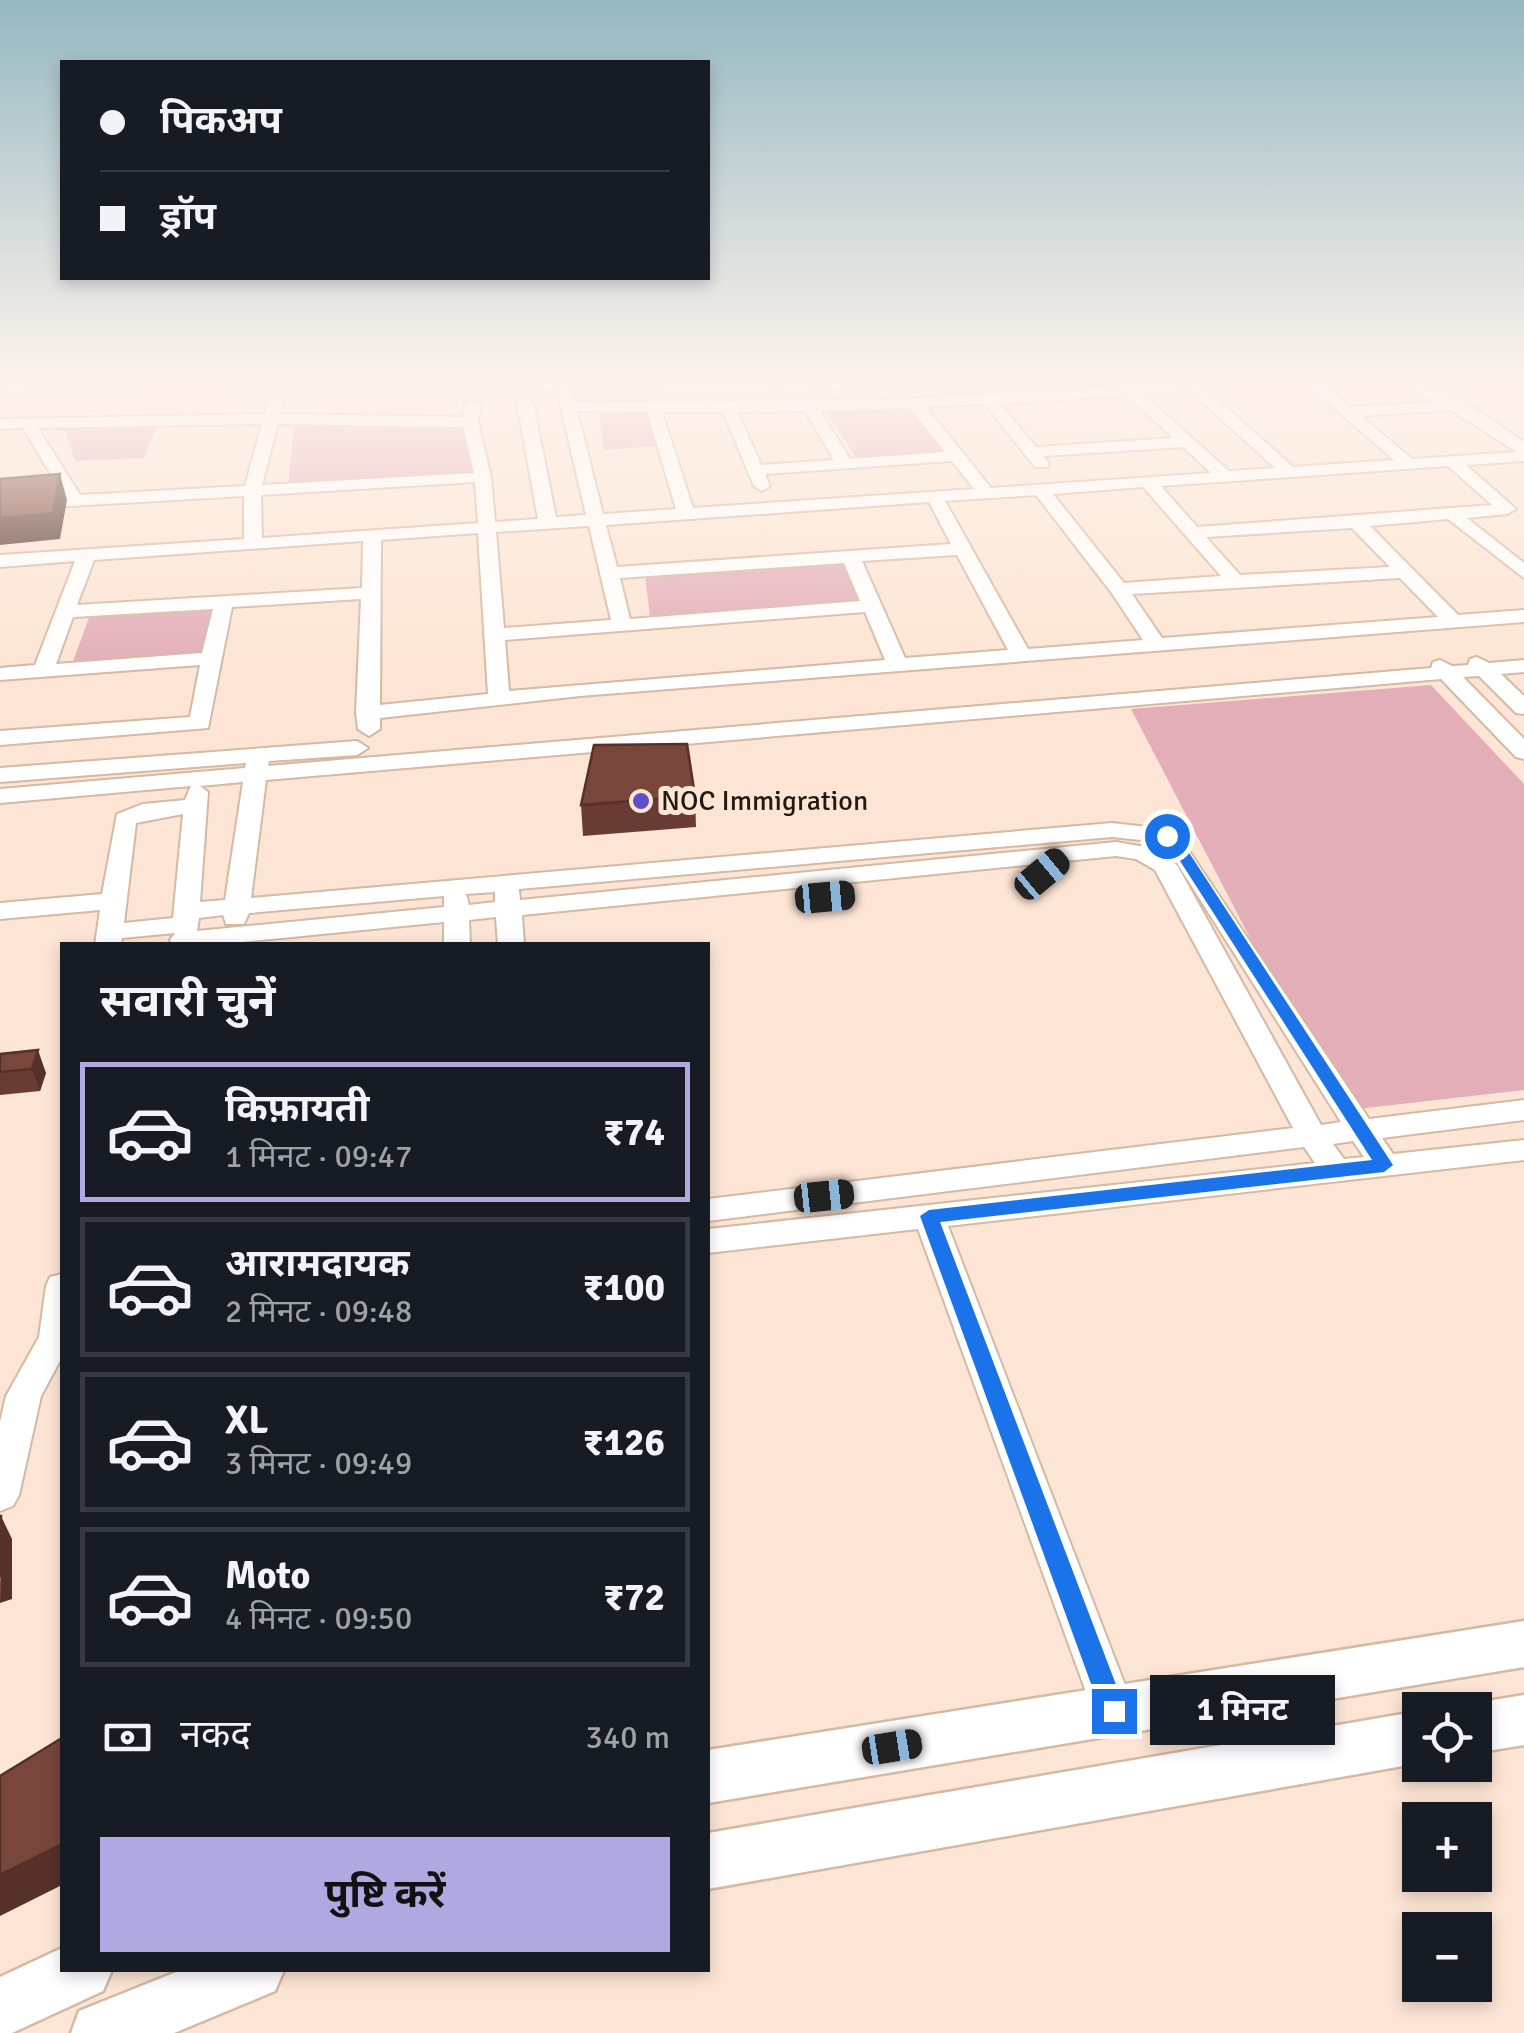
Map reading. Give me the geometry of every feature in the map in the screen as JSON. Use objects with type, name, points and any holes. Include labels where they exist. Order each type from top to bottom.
[{"type":"street","points":[[61,477],[76,502]]},
{"type":"street","points":[[253,543],[252,492],[256,477]]},
{"type":"street","points":[[0,505],[484,477],[499,699]]},
{"type":"street","points":[[539,477],[548,523]]},
{"type":"street","points":[[584,477],[622,625]]},
{"type":"street","points":[[674,477],[686,515]]},
{"type":"street","points":[[759,477],[770,508]]},
{"type":"street","points":[[974,477],[988,495]]},
{"type":"street","points":[[1044,477],[1156,645]]},
{"type":"street","points":[[0,560],[1244,477]]},
{"type":"street","points":[[1194,532],[1499,512],[1508,507],[1471,477]]},
{"type":"street","points":[[1150,484],[1235,580]]},
{"type":"street","points":[[935,498],[1022,655]]},
{"type":"street","points":[[1453,515],[1524,572]]},
{"type":"street","points":[[1356,522],[1453,622]]},
{"type":"street","points":[[370,756],[367,712],[372,536]]},
{"type":"street","points":[[611,573],[963,548]]},
{"type":"street","points":[[43,670],[87,554]]},
{"type":"street","points":[[850,556],[897,664]]},
{"type":"street","points":[[1119,589],[1403,572]]},
{"type":"street","points":[[65,612],[370,593]]},
{"type":"street","points":[[0,738],[200,722],[224,602]]},
{"type":"street","points":[[496,635],[872,606]]},
{"type":"street","points":[[367,712],[897,664],[1524,616]]},
{"type":"street","points":[[456,900],[232,940],[185,930],[109,938],[125,818],[198,782],[257,764],[1476,662],[1524,651]]},
{"type":"street","points":[[0,674],[211,658]]},
{"type":"street","points":[[1476,662],[1524,666]]},
{"type":"street","points":[[1476,662],[1524,708]]},
{"type":"street","points":[[1440,665],[1513,728],[1524,752]]},
{"type":"street","points":[[232,940],[257,764]]},
{"type":"street","points":[[0,775],[198,782]]},
{"type":"street","points":[[0,796],[198,782]]},
{"type":"street","points":[[185,930],[198,782]]},
{"type":"street","points":[[185,930],[237,904],[456,900],[1112,830],[1167,836]]},
{"type":"street","points":[[1142,853],[1167,836]]},
{"type":"street","points":[[1167,836],[1384,1165]]},
{"type":"street","points":[[507,896],[552,904],[1116,849],[1142,853],[1165,864],[1311,1134],[1336,1171]]},
{"type":"street","points":[[507,896],[511,942]]},
{"type":"street","points":[[456,900],[457,942]]},
{"type":"street","points":[[0,912],[114,901]]},
{"type":"street","points":[[710,1210],[1524,1110]]},
{"type":"street","points":[[710,1242],[1524,1150]]},
{"type":"street","points":[[929,1216],[1114,1711]]},
{"type":"street","points":[[0,1495],[24,1396],[59,1335]]},
{"type":"street","points":[[710,1777],[1524,1644]]},
{"type":"street","points":[[1492,1725],[1524,1720]]},
{"type":"street","points":[[710,1861],[1402,1740]]},
{"type":"street","points":[[0,2008],[78,1972]]},
{"type":"street","points":[[102,2033],[249,1972]]},
{"type":"shaded area","points":[[289,477],[423,477],[288,484]]},
{"type":"shaded area","points":[[850,562],[865,602],[650,617],[645,576]]},
{"type":"shaded area","points":[[220,606],[210,655],[72,664],[90,615]]},
{"type":"shaded area","points":[[1431,685],[1524,784],[1524,1090],[1340,1111],[1131,709]]},
{"type":"building","points":[[59,477],[53,513],[0,518],[0,479]]},
{"type":"building","points":[[687,744],[695,796],[581,805],[594,745]]},
{"type":"building","points":[[38,1050],[32,1069],[0,1072],[0,1054]]},
{"type":"building","points":[[60,1739],[60,1845],[0,1875],[0,1776]]},
{"type":"place","name":"NOC Immigration","points":[[641,801]]},
{"type":"route","points":[[1114,1711],[929,1216],[1384,1165],[1167,836]]}]
